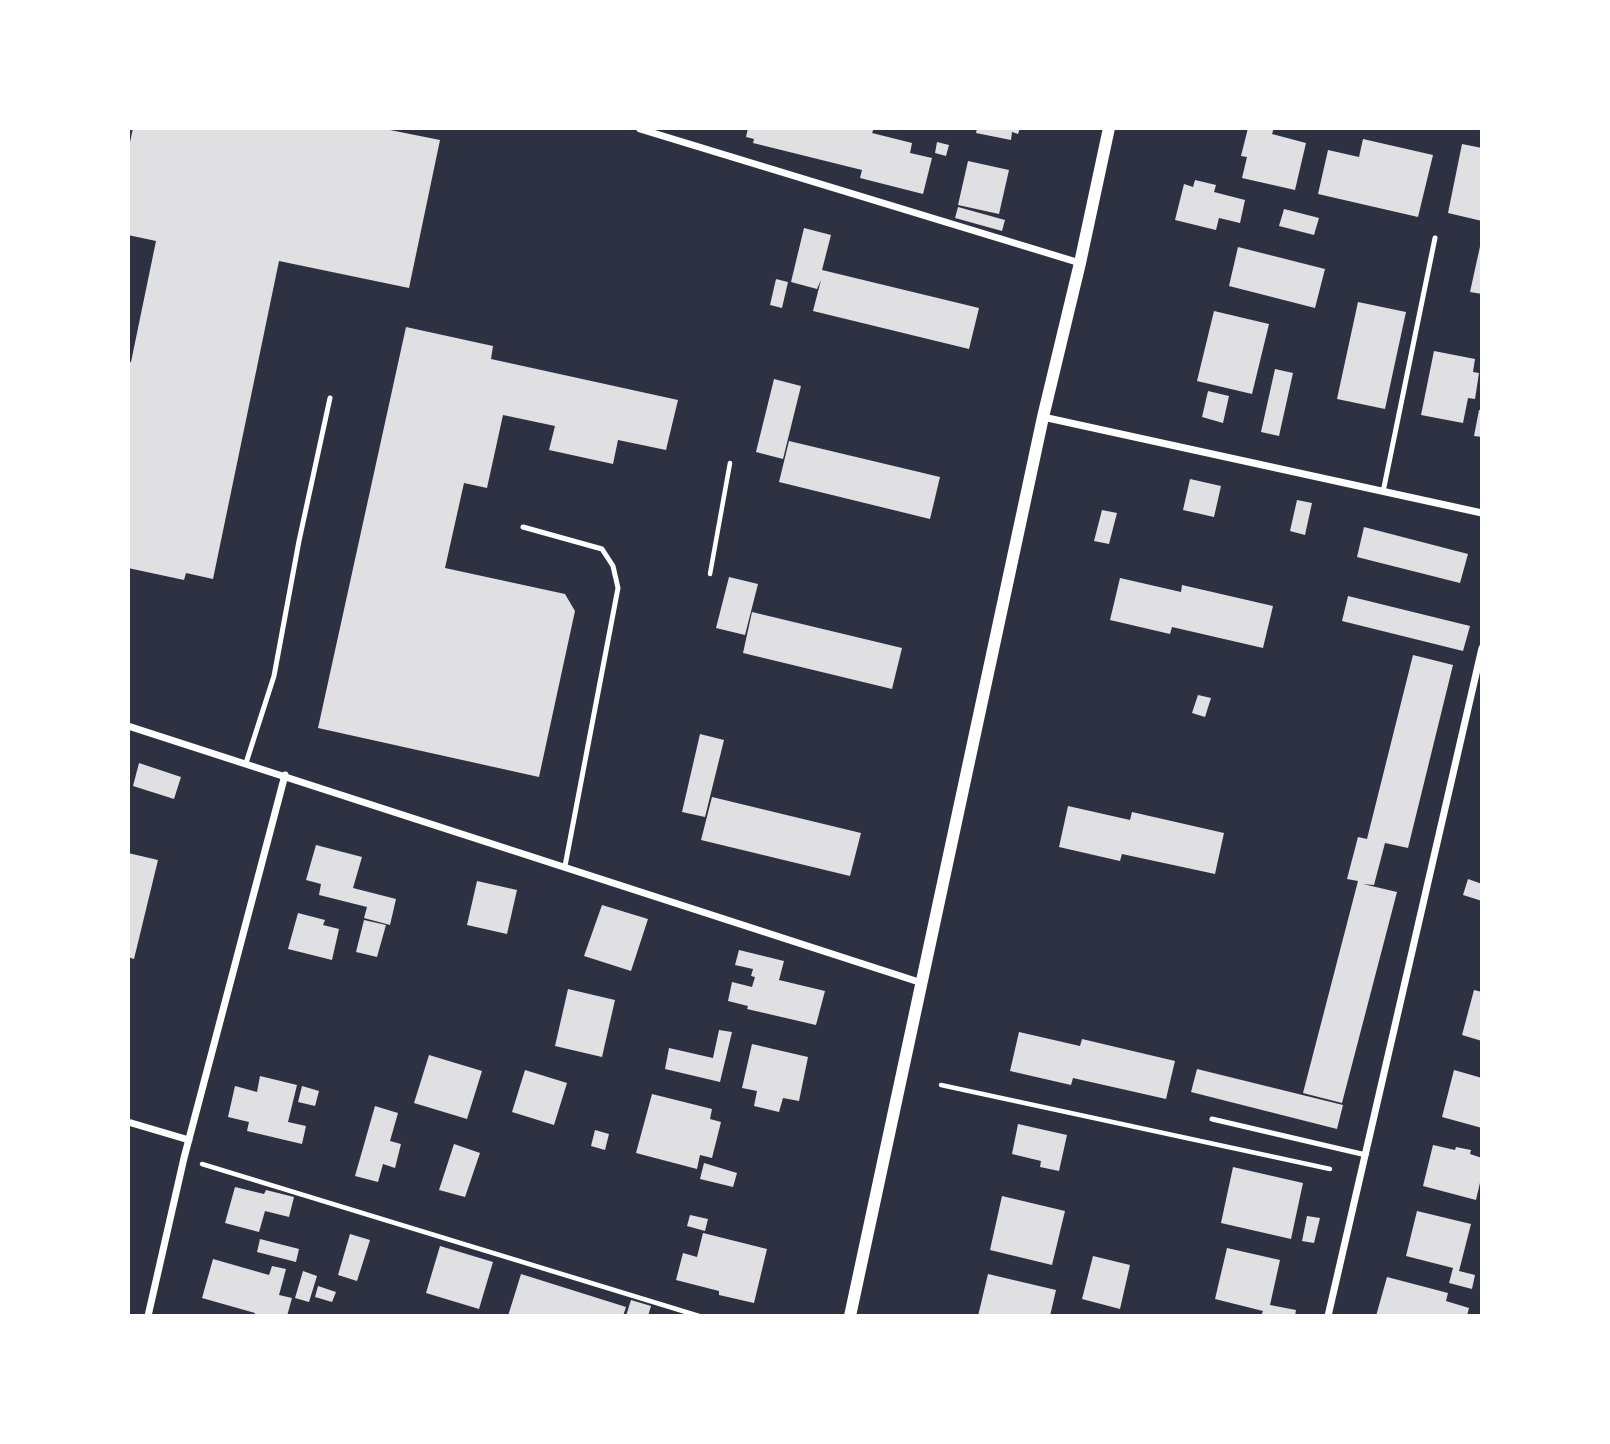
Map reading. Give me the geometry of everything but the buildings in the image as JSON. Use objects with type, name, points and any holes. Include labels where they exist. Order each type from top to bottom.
[{"type":"street","points":[[849,1316],[1043,417],[1109,128]]},
{"type":"street","points":[[640,129],[1080,263]]},
{"type":"street","points":[[1043,417],[1482,513]]},
{"type":"street","points":[[1328,1316],[1482,648]]},
{"type":"street","points":[[128,726],[923,983]]},
{"type":"street","points":[[148,1316],[184,1158],[285,775]]},
{"type":"street","points":[[128,1122],[189,1140]]},
{"type":"lane","points":[[1383,493],[1435,238]]},
{"type":"lane","points":[[246,763],[274,676],[299,541],[330,398]]},
{"type":"lane","points":[[523,527],[602,549],[613,566],[618,588],[565,866]]},
{"type":"lane","points":[[1212,1119],[1366,1155]]},
{"type":"path","points":[[710,574],[730,463]]},
{"type":"path","points":[[941,1085],[1361,1175]]},
{"type":"path","points":[[184,1158],[699,1316]]}]
